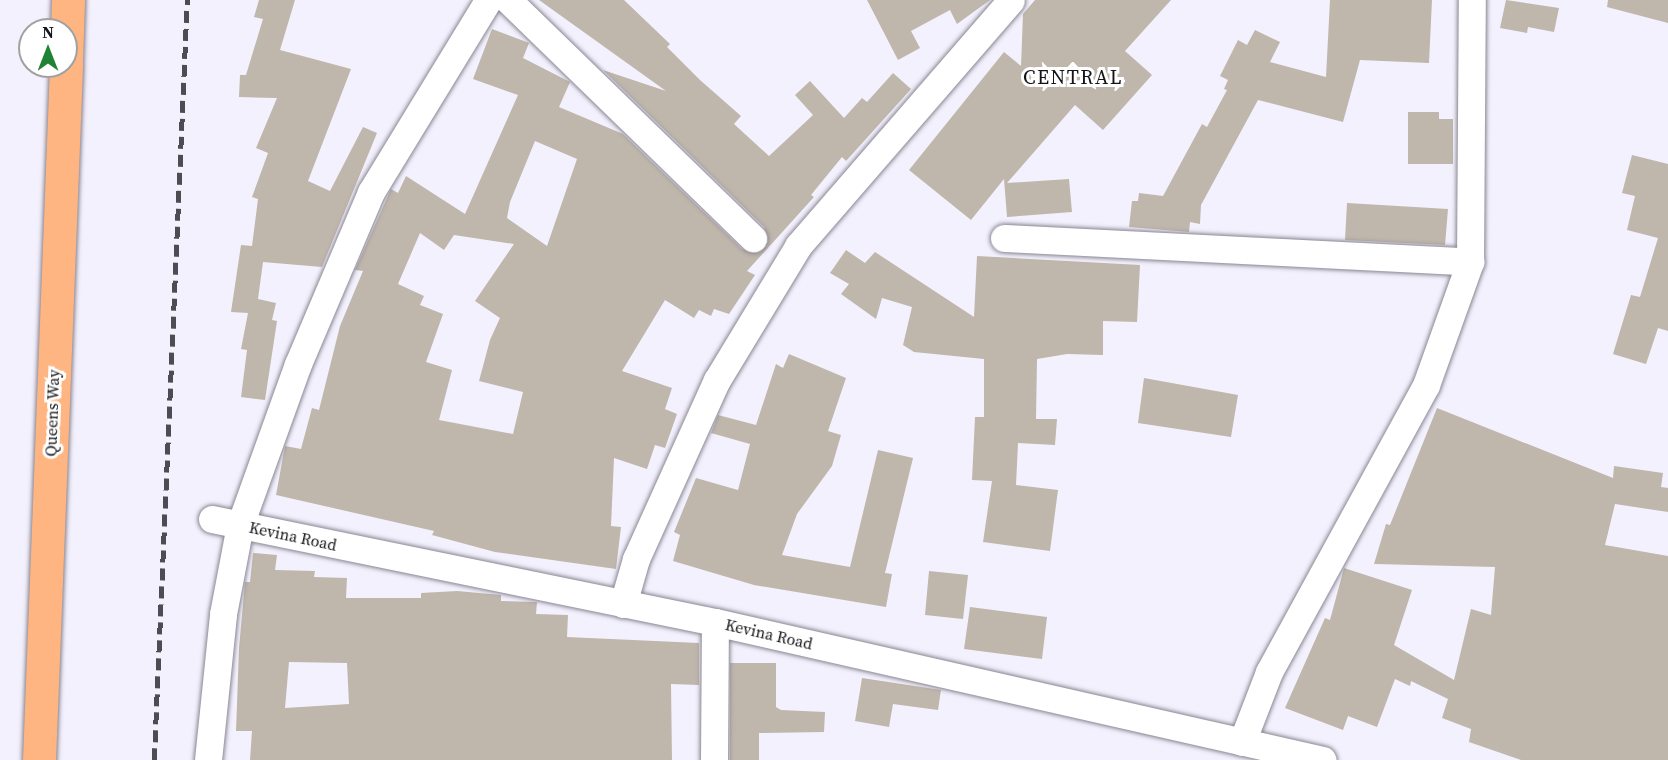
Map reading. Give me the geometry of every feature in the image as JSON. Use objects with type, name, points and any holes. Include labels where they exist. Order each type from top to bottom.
[{"type":"highway","points":[[67,18],[68,0]]},
{"type":"highway","name":"Queens Way","points":[[39,760],[66,78]]},
{"type":"street","points":[[208,760],[223,614],[240,525],[298,364],[371,192],[488,0]]},
{"type":"street","points":[[508,0],[753,238]]},
{"type":"street","points":[[624,604],[636,559],[717,380],[798,246],[1011,0]]},
{"type":"street","points":[[1242,741],[1269,672],[1426,385],[1470,262],[1472,0]]},
{"type":"street","points":[[1004,238],[1470,262]]},
{"type":"street","name":"Kevina Road","points":[[212,519],[715,622],[1323,760]]},
{"type":"street","points":[[714,760],[715,622]]},
{"type":"building","points":[[259,0],[295,0],[280,50],[351,69],[308,181],[330,191],[363,127],[377,133],[322,267],[263,262],[258,299],[276,303],[272,320],[277,321],[265,400],[241,397],[247,350],[241,349],[248,313],[231,312],[241,245],[252,246],[258,199],[252,197],[268,153],[256,148],[277,98],[239,97],[240,75],[246,75],[263,19],[254,17]]},
{"type":"building","points":[[539,0],[624,0],[670,44],[667,47],[700,80],[741,116],[734,124],[769,156],[813,115],[795,95],[810,81],[844,118],[862,98],[867,102],[893,73],[911,89],[846,161],[842,157],[811,195],[814,197],[747,271],[755,275],[729,314],[714,309],[711,316],[699,310],[694,318],[665,300],[622,371],[672,388],[665,409],[677,414],[665,448],[655,445],[647,469],[614,458],[611,526],[621,527],[616,569],[495,552],[432,535],[434,531],[276,495],[285,446],[301,449],[312,408],[319,410],[340,326],[363,271],[355,270],[391,189],[398,193],[406,176],[465,214],[518,95],[473,79],[492,29],[529,43],[523,58],[570,82],[559,107],[623,134],[742,249],[757,253],[768,242],[764,227],[603,70],[666,91]],"holes":[[[535,141],[577,159],[547,246],[507,218],[510,202]],[[420,233],[444,250],[454,235],[514,244],[475,301],[500,318],[490,340],[479,381],[523,392],[513,434],[439,420],[452,370],[426,362],[443,314],[420,305],[424,296],[398,284]]]},
{"type":"building","points":[[867,0],[990,0],[957,24],[950,10],[911,31],[920,48],[898,60]]},
{"type":"building","points":[[1035,0],[1171,0],[1125,51],[1152,75],[1103,130],[1075,105],[1007,183],[1069,179],[1072,212],[1007,217],[1004,179],[971,220],[909,170],[1004,52],[1021,66],[1023,14]]},
{"type":"building","points":[[1330,0],[1432,0],[1429,63],[1360,60],[1343,122],[1258,100],[1201,205],[1200,224],[1190,222],[1189,232],[1129,227],[1132,201],[1138,201],[1139,193],[1163,196],[1202,124],[1207,127],[1227,90],[1224,89],[1228,80],[1220,76],[1238,40],[1247,45],[1255,30],[1280,42],[1270,62],[1326,77]]},
{"type":"building","points":[[1506,0],[1559,8],[1554,32],[1528,27],[1527,33],[1500,28]]},
{"type":"building","points":[[1608,0],[1668,0],[1668,23],[1607,7]]},
{"type":"building","points":[[1408,112],[1439,112],[1439,119],[1453,119],[1453,164],[1408,164]]},
{"type":"building","points":[[1632,155],[1668,164],[1668,331],[1658,328],[1646,364],[1613,354],[1631,295],[1640,297],[1658,238],[1627,230],[1635,196],[1622,193]]},
{"type":"building","points":[[1347,203],[1448,209],[1445,245],[1345,240]]},
{"type":"building","points":[[846,250],[865,263],[875,252],[974,317],[977,256],[1140,265],[1137,322],[1103,321],[1103,355],[1067,354],[1037,359],[1036,419],[1057,419],[1055,445],[1018,443],[1016,485],[1058,490],[1050,551],[983,542],[992,481],[972,480],[975,417],[984,417],[984,359],[914,352],[903,345],[912,307],[882,298],[876,319],[841,294],[849,284],[830,273]]},
{"type":"building","points":[[789,354],[846,378],[828,431],[841,435],[832,466],[797,514],[782,555],[850,567],[878,450],[913,458],[885,573],[892,574],[886,607],[754,585],[673,561],[680,535],[674,532],[696,478],[738,490],[750,444],[711,433],[718,415],[756,425],[776,364],[783,368]]},
{"type":"building","points":[[1144,378],[1238,395],[1231,437],[1138,423]]},
{"type":"building","points":[[1437,408],[1613,478],[1614,466],[1663,473],[1661,487],[1668,488],[1668,512],[1615,504],[1605,545],[1668,556],[1668,760],[1521,760],[1469,742],[1471,729],[1442,718],[1448,699],[1411,681],[1410,686],[1395,679],[1377,727],[1348,716],[1343,730],[1285,708],[1325,618],[1330,620],[1344,568],[1412,590],[1394,645],[1454,680],[1471,609],[1491,615],[1495,567],[1374,564],[1386,524],[1390,525]]},
{"type":"building","points":[[253,553],[277,555],[275,570],[315,571],[314,577],[347,578],[346,598],[421,598],[421,593],[457,591],[501,595],[501,601],[537,602],[536,614],[568,615],[567,637],[699,643],[699,685],[671,684],[672,760],[250,760],[252,731],[236,731],[239,648],[245,582],[250,582]],"holes":[[[289,662],[347,663],[349,704],[285,708]]]},
{"type":"building","points":[[929,571],[968,575],[963,619],[925,615]]},
{"type":"building","points":[[970,607],[1047,617],[1042,659],[964,649]]},
{"type":"building","points":[[730,663],[776,663],[776,707],[781,710],[825,712],[824,732],[759,733],[759,760],[730,760]]},
{"type":"building","points":[[862,678],[941,690],[938,710],[893,704],[889,727],[855,721]]},
{"type":"railway","points":[[154,760],[187,0]]},
{"type":"district","name":"CENTRAL","points":[[1073,77]]}]
